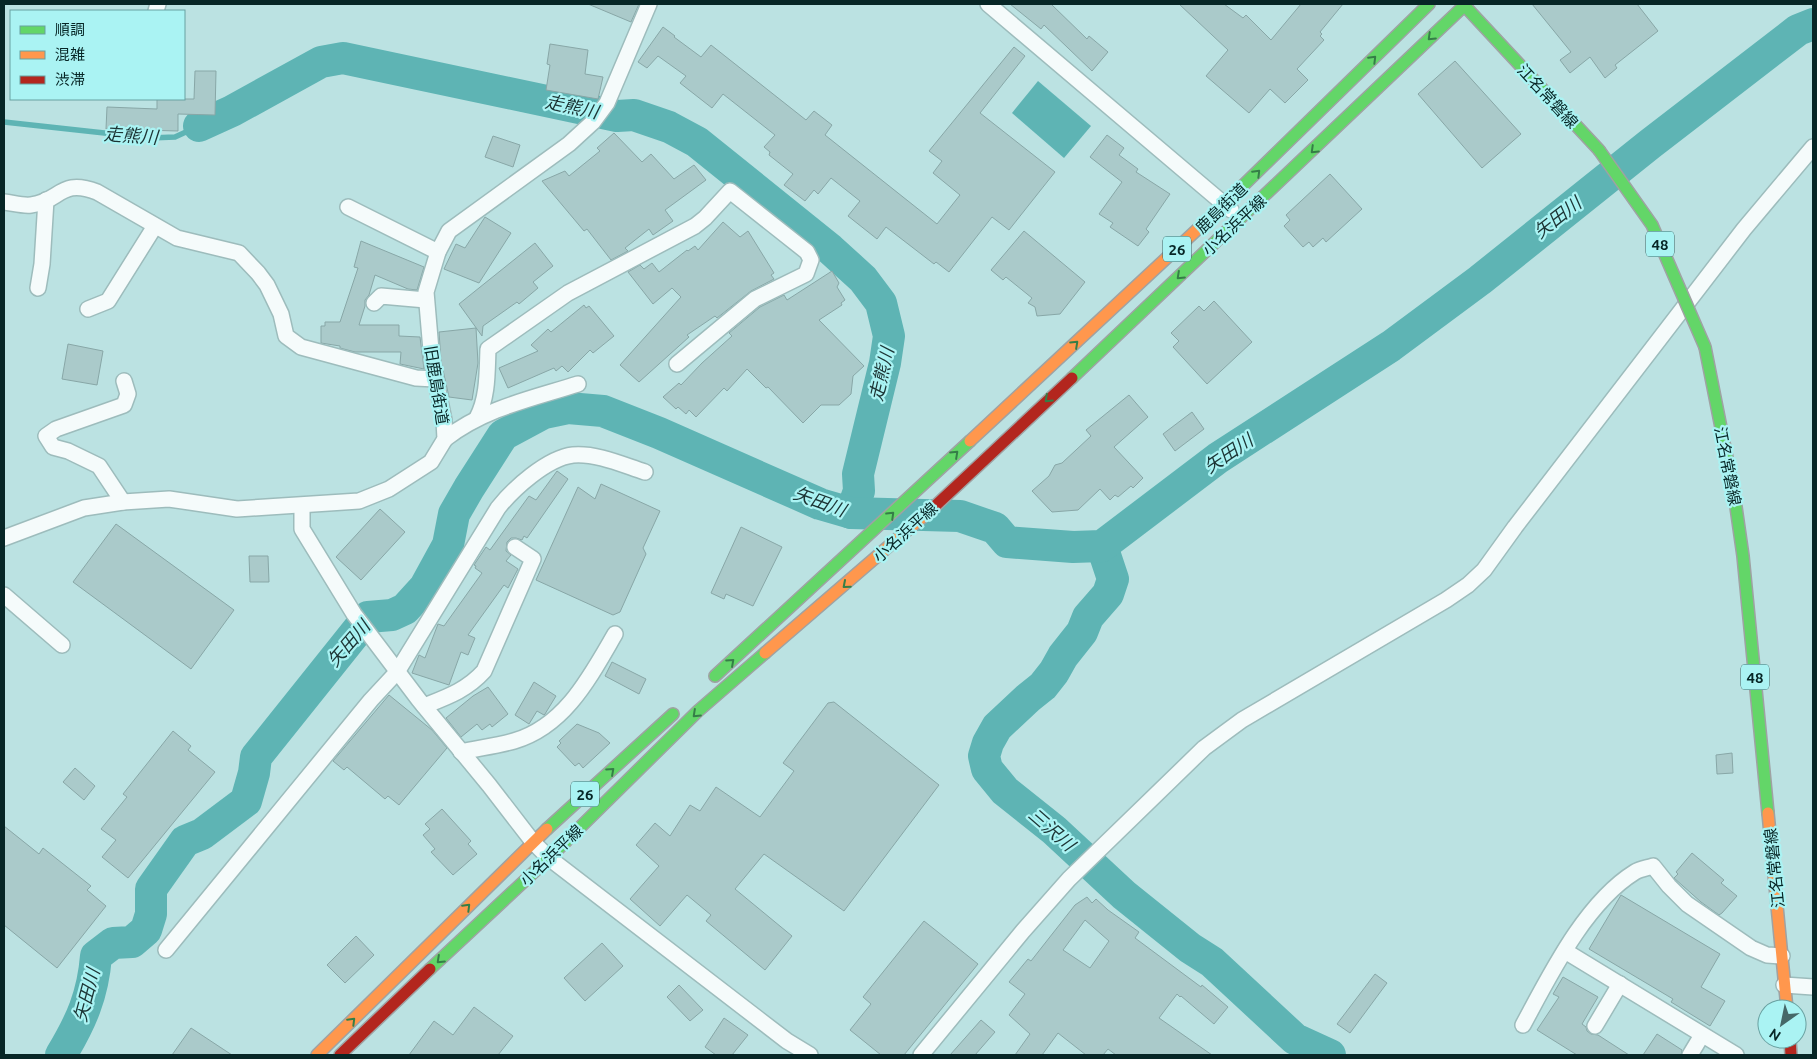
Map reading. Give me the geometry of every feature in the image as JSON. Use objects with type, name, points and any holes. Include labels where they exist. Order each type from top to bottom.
[{"type":"main road","name":"鹿島街道","points":[[920,487],[1225,204],[1429,4]]},
{"type":"main road","name":"江名常磐線","points":[[1464,4],[1599,150],[1652,225],[1705,347],[1734,493],[1743,556],[1786,999]]},
{"type":"main road","name":"小名浜平線","points":[[340,1055],[550,858],[698,711],[883,553],[934,506],[1241,219],[1464,4]]},
{"type":"main road","name":"小名浜平線","points":[[708,682],[920,487]]},
{"type":"main road","name":"小名浜平線","points":[[317,1055],[533,842],[679,709]]},
{"type":"street","name":"旧鹿島街道","points":[[4,538],[84,508],[123,502],[169,499],[237,508],[302,506],[359,501],[388,489],[432,462],[446,439],[435,379],[426,300],[426,292],[438,252],[449,231],[569,144],[596,118],[607,103],[649,4]]},
{"type":"street","points":[[988,4],[1241,219]]},
{"type":"street","points":[[921,1055],[1023,931],[1070,878],[1204,748],[1242,720],[1446,600],[1468,585],[1484,570],[1738,237],[1813,147]]},
{"type":"street","points":[[4,202],[31,205],[46,200],[73,186],[86,188],[110,198],[177,238],[239,253],[267,285],[280,314],[286,336],[301,347],[416,378],[435,379]]},
{"type":"street","points":[[477,418],[483,406],[486,388],[488,349],[568,293],[695,226],[730,191],[807,252],[810,260],[806,274],[755,299],[677,364]]},
{"type":"street","points":[[38,288],[42,264],[46,200]]},
{"type":"street","points":[[348,207],[438,252]]},
{"type":"street","points":[[88,309],[108,301],[155,226]]},
{"type":"street","points":[[374,303],[381,296],[426,300]]},
{"type":"street","points":[[123,502],[99,466],[68,451],[53,447],[46,436],[56,429],[124,405],[128,394],[124,381]]},
{"type":"street","points":[[446,439],[461,427],[492,410],[578,384]]},
{"type":"street","points":[[166,950],[371,700],[510,492],[522,482],[559,459],[573,455],[596,457],[645,472]]},
{"type":"street","points":[[302,506],[302,529],[354,614],[424,706],[533,842],[550,858],[787,1042],[810,1055]]},
{"type":"street","points":[[424,706],[457,693],[475,681],[484,671],[534,558],[515,547]]},
{"type":"street","points":[[4,595],[62,645]]},
{"type":"street","points":[[461,752],[515,741],[542,730],[576,697],[615,634]]},
{"type":"street","points":[[1523,1026],[1579,929],[1612,889],[1636,871],[1653,866],[1668,886],[1687,904],[1751,948],[1767,955],[1782,956]]},
{"type":"street","points":[[1565,951],[1736,1055]]},
{"type":"street","points":[[1595,1026],[1620,984]]},
{"type":"street","points":[[1784,985],[1813,987]]},
{"type":"street","points":[[1690,1055],[1702,1034]]},
{"type":"water","points":[[1038,81],[1091,126],[1064,158],[1012,113]]},
{"type":"building","points":[[588,4],[639,4],[631,22]]},
{"type":"building","points":[[1010,4],[1051,4],[1087,39],[1089,36],[1108,52],[1092,71],[1044,25],[1041,29]]},
{"type":"building","points":[[1179,4],[1224,4],[1243,18],[1246,15],[1271,40],[1301,4],[1343,4],[1320,32],[1322,34],[1320,36],[1324,40],[1297,69],[1308,80],[1285,103],[1270,89],[1249,113],[1206,76],[1228,50]]},
{"type":"building","points":[[1532,4],[1637,4],[1658,31],[1615,65],[1617,68],[1605,78],[1590,57],[1570,73],[1560,60],[1571,52]]},
{"type":"building","points":[[663,27],[701,57],[711,45],[806,120],[814,111],[832,125],[825,135],[937,224],[960,195],[933,173],[942,161],[929,151],[1014,47],[1025,56],[980,113],[1055,172],[1009,230],[992,217],[949,272],[936,262],[934,264],[886,227],[877,239],[848,216],[860,201],[831,178],[818,194],[814,190],[805,201],[784,185],[793,174],[769,155],[770,152],[764,147],[775,135],[723,94],[712,108],[680,83],[686,76],[658,56],[647,68],[638,62]]},
{"type":"building","points":[[550,44],[588,50],[585,74],[603,77],[598,99],[546,90],[550,65],[547,64]]},
{"type":"building","points":[[1455,61],[1521,134],[1482,168],[1418,94]]},
{"type":"building","points":[[195,71],[216,71],[215,115],[178,114],[178,131],[106,129],[107,107],[157,109],[157,100],[194,99]]},
{"type":"building","points":[[614,133],[642,162],[651,154],[674,179],[694,165],[706,180],[665,210],[673,221],[653,235],[649,229],[625,248],[628,251],[611,260],[587,229],[584,231],[542,181],[565,171],[569,176],[600,151],[597,148]]},
{"type":"building","points":[[1107,135],[1124,148],[1119,155],[1138,169],[1136,172],[1170,194],[1146,229],[1149,232],[1138,246],[1110,227],[1113,223],[1099,214],[1122,182],[1090,157]]},
{"type":"building","points":[[493,136],[520,145],[513,167],[485,157]]},
{"type":"building","points":[[1330,174],[1362,209],[1326,242],[1323,238],[1313,247],[1309,242],[1303,247],[1284,226],[1290,220],[1286,215]]},
{"type":"building","points":[[485,217],[511,233],[479,283],[444,269],[456,244],[465,248]]},
{"type":"building","points":[[723,222],[740,237],[748,231],[774,273],[771,275],[774,279],[751,291],[717,318],[715,316],[687,335],[689,337],[639,382],[620,365],[681,297],[672,288],[653,304],[628,272],[640,265],[644,269],[652,263],[659,272],[687,250],[695,246],[698,250]]},
{"type":"building","points":[[1024,231],[1085,282],[1060,314],[1037,316],[1035,307],[1028,303],[1032,298],[1006,277],[1003,280],[991,270]]},
{"type":"building","points":[[361,241],[424,267],[417,290],[408,289],[375,275],[369,295],[365,300],[359,325],[399,325],[399,336],[420,337],[424,369],[400,364],[401,352],[355,352],[340,348],[340,346],[321,343],[321,326],[325,326],[325,322],[340,322],[358,268],[354,267]]},
{"type":"building","points":[[535,243],[553,266],[533,282],[538,288],[519,304],[517,302],[483,326],[482,336],[459,304]]},
{"type":"building","points":[[832,271],[839,283],[837,287],[845,300],[841,303],[842,305],[819,320],[864,366],[853,376],[851,394],[839,405],[821,405],[803,423],[768,387],[766,388],[747,369],[727,391],[724,388],[696,417],[689,410],[686,414],[678,407],[676,409],[663,397],[679,383],[681,385],[732,336],[729,333],[760,307],[784,295],[787,300]]},
{"type":"building","points":[[1214,301],[1252,342],[1207,384],[1173,347],[1179,341],[1171,333],[1199,306],[1204,311]]},
{"type":"building","points":[[584,305],[586,308],[589,306],[614,336],[593,353],[590,350],[568,372],[562,366],[556,371],[554,368],[508,388],[499,368],[538,351],[531,345],[548,329],[551,332]]},
{"type":"building","points":[[476,328],[478,363],[472,400],[449,397],[441,361],[439,332]]},
{"type":"building","points":[[68,344],[103,351],[97,385],[62,379]]},
{"type":"building","points":[[1129,395],[1148,417],[1114,447],[1143,478],[1133,488],[1131,486],[1118,497],[1115,495],[1110,500],[1100,489],[1078,510],[1052,512],[1032,491],[1049,476],[1055,465],[1062,463],[1091,436],[1086,430]]},
{"type":"building","points":[[1192,412],[1204,429],[1175,451],[1163,434]]},
{"type":"building","points":[[557,471],[568,479],[527,538],[524,536],[522,540],[511,538],[507,542],[506,551],[511,555],[506,561],[518,569],[508,588],[504,585],[468,635],[475,638],[468,655],[461,652],[449,685],[412,673],[419,655],[425,658],[438,624],[444,626],[482,573],[474,565],[486,547],[490,550],[529,496],[536,500]]},
{"type":"building","points":[[601,484],[660,511],[643,548],[646,554],[620,612],[613,615],[536,580],[578,487],[595,499]]},
{"type":"building","points":[[380,509],[405,532],[361,580],[336,557]]},
{"type":"building","points":[[116,524],[234,610],[191,669],[73,582]]},
{"type":"building","points":[[741,527],[782,547],[753,606],[726,594],[724,599],[711,593]]},
{"type":"building","points":[[249,556],[268,556],[269,582],[250,582]]},
{"type":"building","points":[[612,662],[646,679],[639,694],[605,676]]},
{"type":"building","points":[[534,682],[556,696],[545,714],[537,711],[529,724],[515,715]]},
{"type":"building","points":[[488,687],[508,714],[492,727],[490,724],[482,730],[477,724],[461,737],[446,718],[473,696]]},
{"type":"building","points":[[389,695],[432,730],[447,748],[399,805],[388,796],[385,799],[347,767],[344,770],[333,761]]},
{"type":"building","points":[[834,702],[939,785],[844,911],[764,854],[735,889],[792,936],[765,970],[706,921],[711,915],[687,895],[660,926],[630,899],[659,866],[636,845],[655,823],[670,836],[690,805],[700,811],[716,787],[760,817],[794,771],[783,763],[828,703]]},
{"type":"building","points":[[577,724],[599,733],[610,743],[583,768],[579,763],[575,766],[557,747],[561,743],[559,741]]},
{"type":"building","points":[[173,731],[191,746],[188,750],[215,772],[128,878],[102,857],[116,840],[101,829],[127,797],[123,794]]},
{"type":"building","points":[[1732,753],[1733,773],[1717,774],[1716,755]]},
{"type":"building","points":[[75,768],[95,786],[84,800],[63,782]]},
{"type":"building","points":[[442,809],[471,841],[468,844],[477,854],[453,875],[431,852],[435,849],[423,835],[430,829],[425,824]]},
{"type":"building","points":[[4,826],[39,854],[43,848],[91,886],[87,890],[106,906],[57,968],[4,925]]},
{"type":"building","points":[[1692,853],[1724,880],[1721,883],[1737,896],[1719,915],[1674,878],[1678,874],[1676,872]]},
{"type":"building","points":[[1621,895],[1720,954],[1701,987],[1725,1001],[1710,1026],[1671,1002],[1673,999],[1589,949]]},
{"type":"building","points":[[1087,897],[1092,903],[1096,899],[1139,932],[1135,938],[1201,987],[1202,985],[1228,1007],[1214,1024],[1177,994],[1159,1018],[1212,1055],[1116,1055],[1108,1049],[1103,1055],[1086,1055],[1058,1033],[1042,1055],[1015,1055],[1030,1034],[1009,1015],[1025,994],[1009,982],[1028,959],[1031,961],[1075,905]],"holes":[[[1085,920],[1109,941],[1090,968],[1063,950]]]},
{"type":"building","points":[[924,921],[978,964],[904,1055],[881,1055],[850,1030],[871,1004],[863,997]]},
{"type":"building","points":[[356,936],[374,955],[345,983],[327,965]]},
{"type":"building","points":[[602,943],[623,966],[585,1001],[564,978]]},
{"type":"building","points":[[1375,974],[1387,983],[1350,1033],[1337,1024]]},
{"type":"building","points":[[1563,977],[1598,997],[1582,1024],[1586,1027],[1587,1031],[1598,1035],[1629,1055],[1577,1055],[1537,1030],[1559,997],[1553,994]]},
{"type":"building","points":[[679,985],[703,1010],[690,1021],[667,997]]},
{"type":"building","points":[[474,1007],[513,1036],[498,1055],[409,1055],[434,1021],[453,1035]]},
{"type":"building","points":[[724,1018],[748,1035],[732,1055],[716,1055],[705,1047]]},
{"type":"building","points":[[981,1020],[995,1032],[975,1055],[950,1055]]},
{"type":"building","points":[[191,1028],[232,1055],[172,1055]]},
{"type":"building","points":[[1657,1034],[1682,1050],[1681,1055],[1643,1055]]},
{"type":"waterway","name":"矢田川","points":[[61,1055],[85,1008],[92,983],[96,956],[113,943],[132,942],[146,930],[151,914],[151,889],[185,841],[202,834],[246,801],[254,773],[256,757],[368,617],[392,615],[405,609],[425,587],[448,545],[454,514],[503,435],[544,413],[568,408],[603,411],[659,433],[820,504],[851,513],[960,516],[995,528],[1007,542],[1073,547],[1102,546],[1218,458],[1391,346],[1480,280],[1650,144],[1798,30],[1813,24]]},
{"type":"waterway","name":"走熊川","points":[[199,126],[232,111],[321,62],[343,58],[617,116],[634,115],[669,127],[697,142],[830,249],[863,279],[881,303],[889,336],[885,363],[858,474],[859,491],[851,513]]},
{"type":"waterway","name":"走熊川","points":[[4,122],[150,138],[175,137],[199,126]]},
{"type":"waterway","name":"三沢川","points":[[1102,546],[1113,579],[1108,594],[1088,617],[1082,632],[1043,686],[997,727],[988,743],[984,756],[987,769],[1005,791],[1054,830],[1124,895],[1190,948],[1212,962],[1295,1039],[1330,1055]]},
{"type":"traffic: fast","points":[[1216,212],[1429,4]]},
{"type":"traffic: fast","points":[[1463,4],[1599,150]]},
{"type":"traffic: fast","points":[[1072,378],[1466,4]]},
{"type":"traffic: fast","points":[[1599,150],[1652,225],[1705,347]]},
{"type":"traffic: fast","points":[[1705,347],[1734,493],[1743,556],[1768,813]]},
{"type":"traffic: fast","points":[[715,676],[970,441]]},
{"type":"traffic: fast","points":[[430,969],[549,858],[698,711],[765,653]]},
{"type":"traffic: fast","points":[[547,829],[673,714]]},
{"type":"traffic: slow","points":[[970,441],[1216,212]]},
{"type":"traffic: slow","points":[[765,653],[933,508]]},
{"type":"traffic: slow","points":[[1768,813],[1786,999]]},
{"type":"traffic: slow","points":[[317,1055],[547,829]]},
{"type":"traffic: jam","points":[[933,508],[1072,378]]},
{"type":"traffic: jam","points":[[340,1055],[430,969]]},
{"type":"traffic: jam","points":[[1791,1049],[1791,1055]]}]
